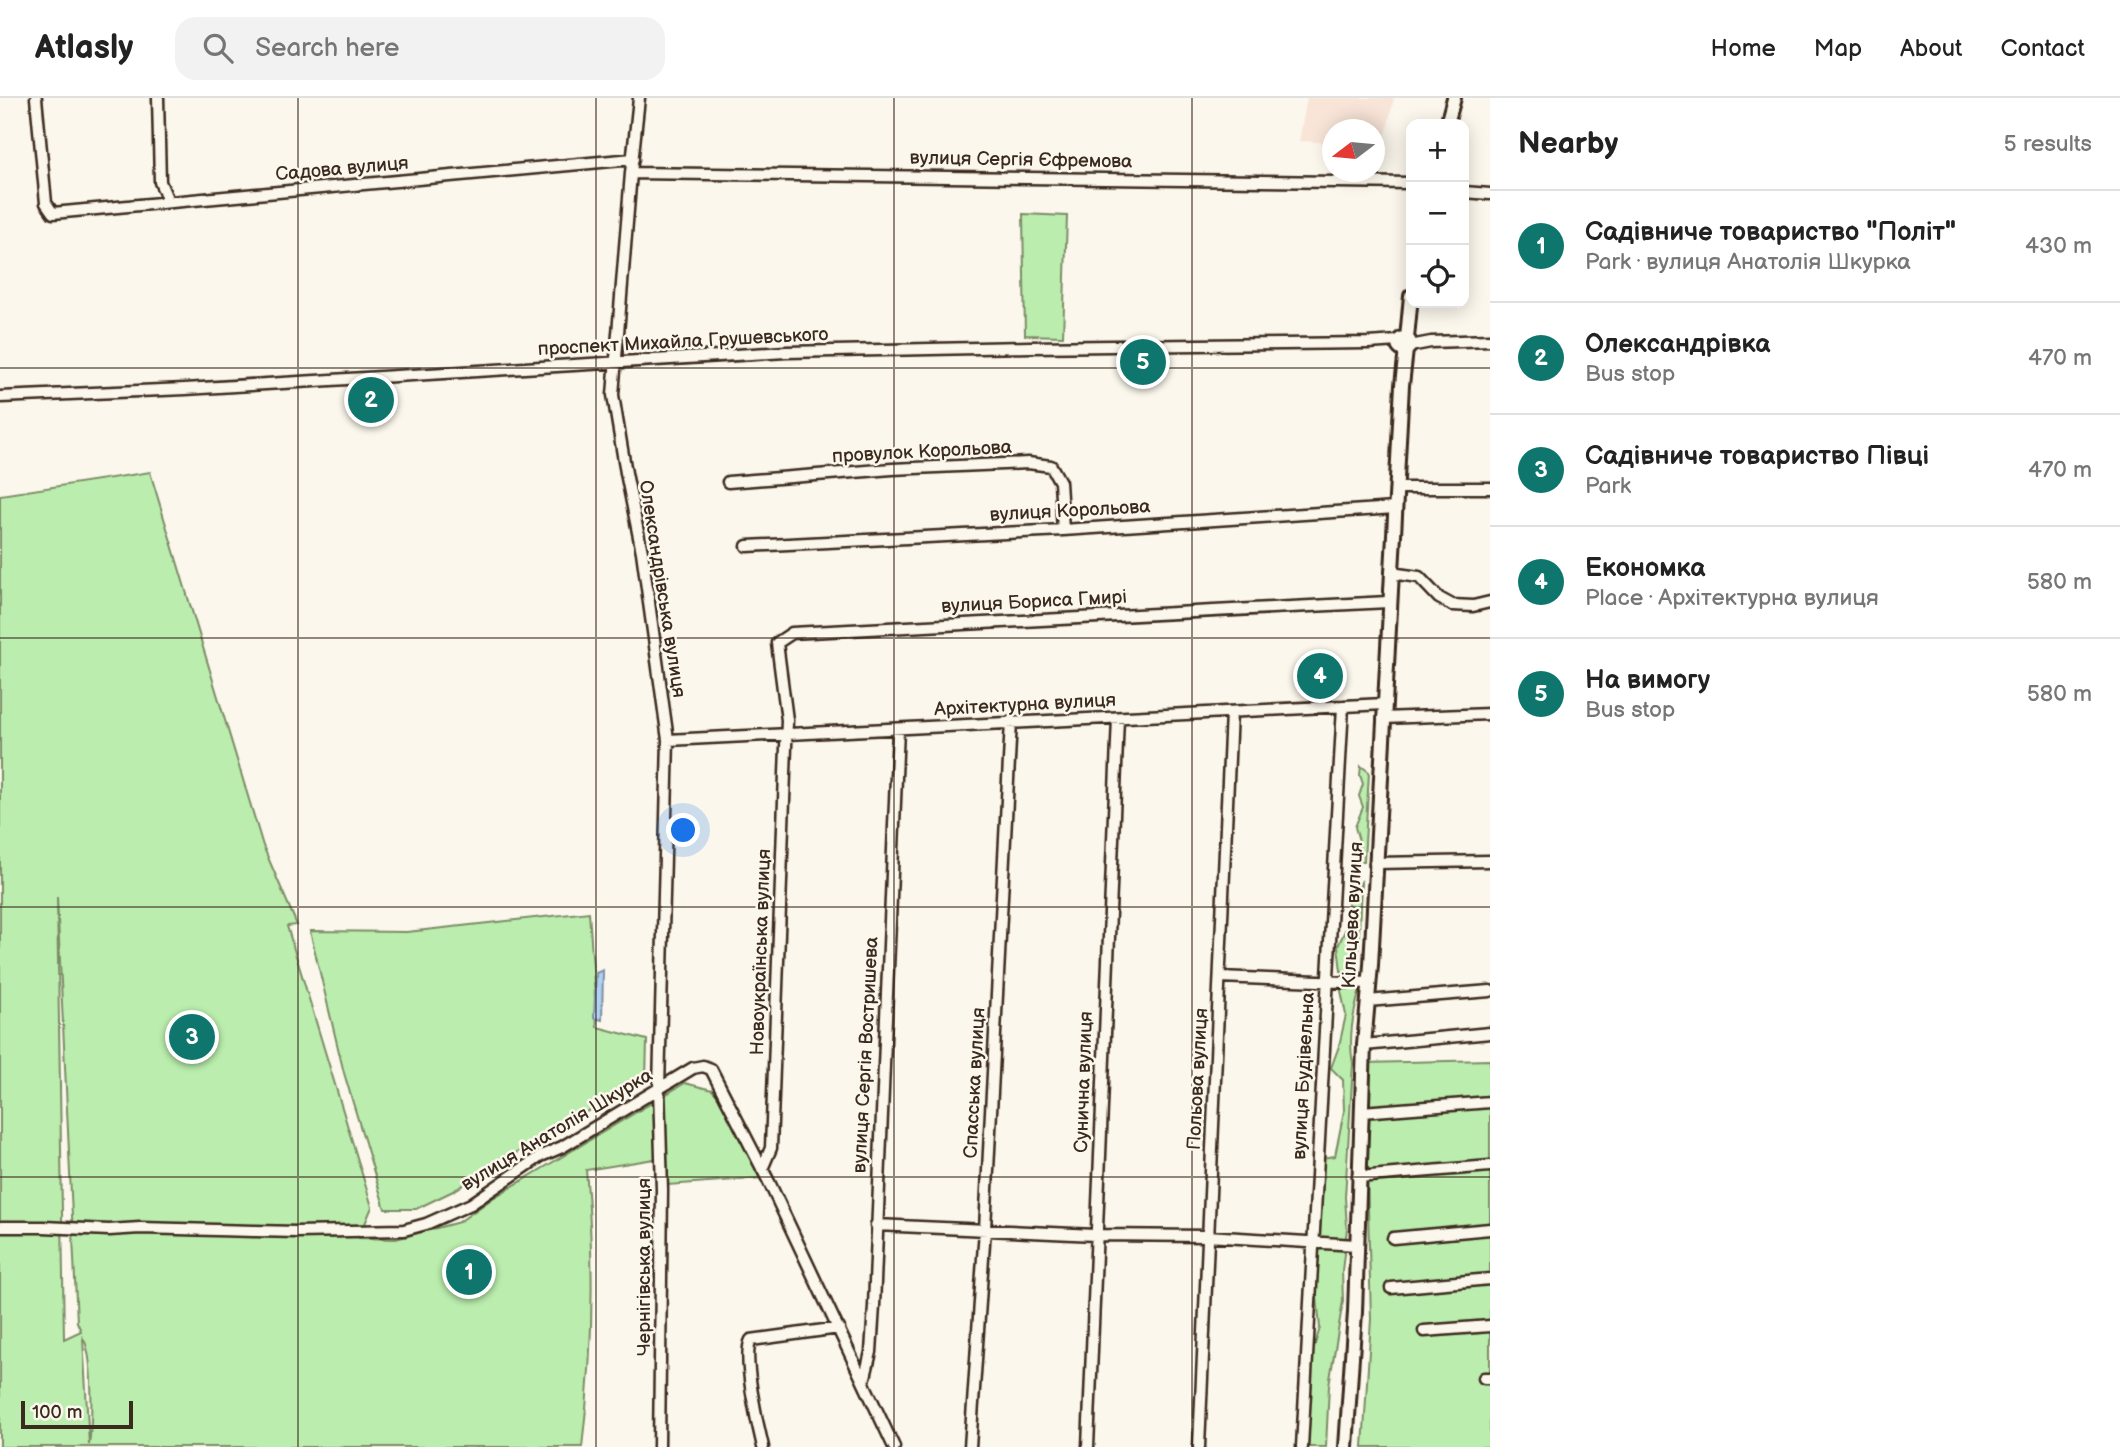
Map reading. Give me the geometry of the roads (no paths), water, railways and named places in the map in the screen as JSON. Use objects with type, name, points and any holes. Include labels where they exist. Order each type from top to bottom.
[{"type":"main road","points":[[1448,119],[1454,98]]},
{"type":"main road","name":"Кільцева вулиця","points":[[1346,1447],[1388,602],[1404,344],[1409,308]]},
{"type":"street","name":"Садова вулиця","points":[[36,98],[46,202],[53,213],[633,159]]},
{"type":"street","points":[[158,98],[160,182],[168,201]]},
{"type":"street","name":"Олександрівська вулиця","points":[[639,98],[614,395],[642,552],[668,740],[659,1088]]},
{"type":"street","name":"вулиця Сергія Єфремова","points":[[631,173],[1406,183]]},
{"type":"street","points":[[1469,192],[1490,194]]},
{"type":"street","name":"проспект Михайла Грушевського","points":[[0,397],[342,380],[786,352],[1030,346],[1404,344],[1490,340]]},
{"type":"street","name":"провулок Корольова","points":[[728,482],[892,469],[1028,463],[1051,466],[1060,482],[1063,530]]},
{"type":"street","points":[[1396,488],[1490,488]]},
{"type":"street","name":"вулиця Корольова","points":[[747,546],[1063,530],[1395,508]]},
{"type":"street","points":[[1391,573],[1419,578],[1439,598],[1452,605],[1473,606],[1490,602]]},
{"type":"street","name":"вулиця Бориса Гмирі","points":[[787,735],[788,720],[777,643],[792,633],[1388,602]]},
{"type":"street","name":"Архітектурна вулиця","points":[[668,740],[1384,704]]},
{"type":"street","name":"вулиця Будівельна","points":[[1302,1447],[1343,706]]},
{"type":"street","name":"Польова вулиця","points":[[1199,1447],[1231,712]]},
{"type":"street","points":[[1383,718],[1490,714]]},
{"type":"street","name":"Сунична вулиця","points":[[1088,1447],[1118,718]]},
{"type":"street","name":"Спасська вулиця","points":[[970,1447],[985,1229],[1011,721]]},
{"type":"street","name":"вулиця Сергія Востришева","points":[[864,1382],[871,1352],[898,729]]},
{"type":"street","name":"Новоукраїнська вулиця","points":[[762,1169],[771,1148],[787,735]]},
{"type":"street","points":[[1375,863],[1490,861]]},
{"type":"street","points":[[1220,977],[1369,983]]},
{"type":"street","points":[[1367,1001],[1490,991]]},
{"type":"street","points":[[1364,1045],[1490,1033]]},
{"type":"street","name":"вулиця Анатолія Шкурка","points":[[2,1227],[109,1230],[140,1227],[296,1232],[404,1230],[426,1224],[471,1204],[541,1156],[562,1147],[693,1068],[702,1066],[711,1069],[762,1169],[894,1447]]},
{"type":"street","name":"Чернігівська вулиця","points":[[659,1088],[662,1190],[659,1447]]},
{"type":"street","points":[[1362,1112],[1490,1102]]},
{"type":"street","points":[[1358,1177],[1490,1166]]},
{"type":"street","points":[[876,1225],[1095,1235],[1207,1236],[1356,1245]]},
{"type":"street","points":[[1394,1238],[1490,1229]]},
{"type":"street","points":[[1391,1288],[1490,1279]]},
{"type":"street","points":[[1424,1331],[1490,1326]]},
{"type":"street","points":[[763,1447],[747,1346],[751,1340],[839,1328]]},
{"type":"water","points":[[603,970],[602,1020],[594,1018],[596,973]]},
{"type":"place","name":"На вимогу","points":[[1143,362]]},
{"type":"place","name":"Олександрівка","points":[[371,400]]},
{"type":"place","name":"Економка","points":[[1320,676]]},
{"type":"place","name":"Садівниче товариство Півці","points":[[192,1037]]},
{"type":"place","name":"Садівниче товариство \"Політ\"","points":[[469,1272]]}]
